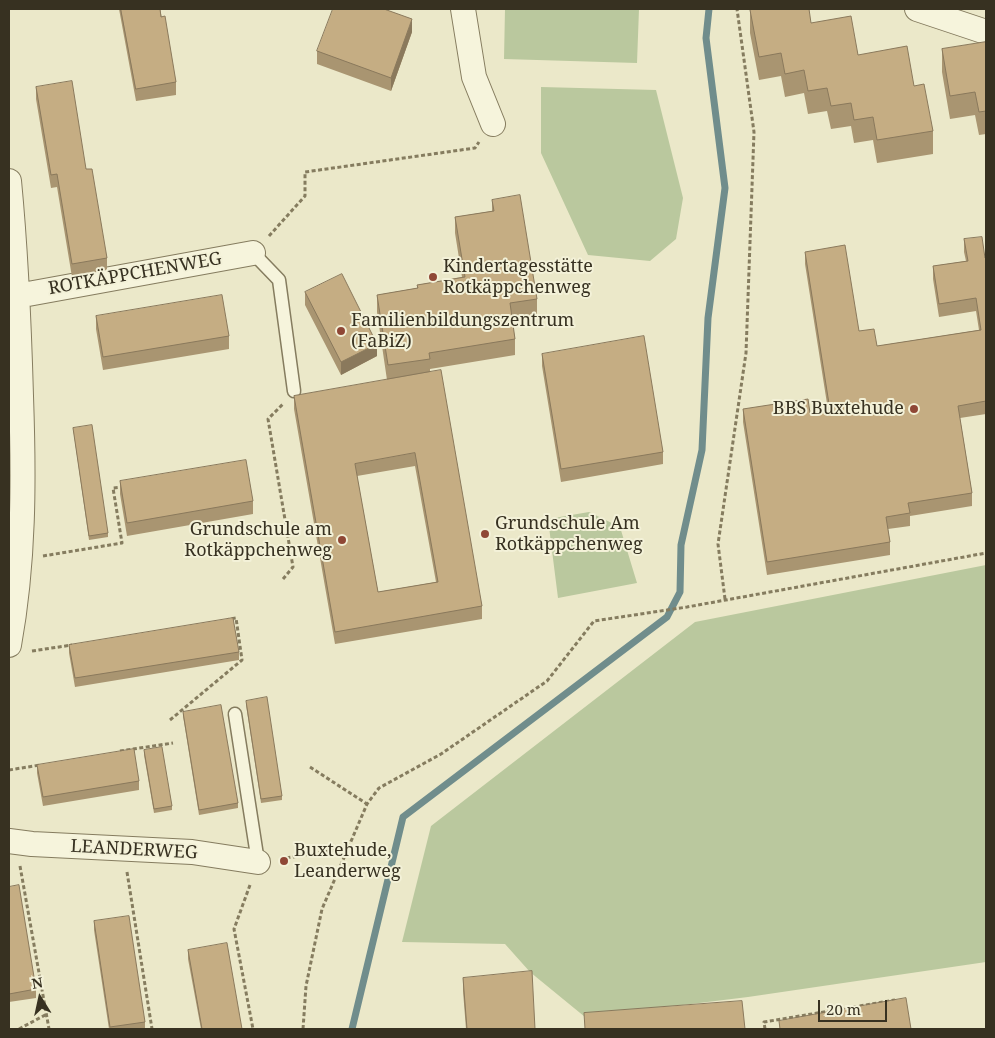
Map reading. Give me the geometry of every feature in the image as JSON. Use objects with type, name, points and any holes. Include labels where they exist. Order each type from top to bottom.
[{"type":"street","points":[[463,9],[474,76],[494,124]]},
{"type":"street","points":[[917,9],[986,32]]},
{"type":"street","points":[[9,181],[17,296],[14,341],[24,480],[18,594],[19,648]]},
{"type":"street","name":"ROTKÄPPCHENWEG","points":[[17,296],[253,253]]},
{"type":"street","name":"LEANDERWEG","points":[[9,841],[32,844],[192,852],[258,862]]},
{"type":"lane","points":[[253,253],[279,280],[294,391]]},
{"type":"lane","points":[[235,714],[258,862]]},
{"type":"path","points":[[725,599],[718,544],[746,353],[754,132],[737,9]]},
{"type":"path","points":[[253,253],[305,196],[305,172],[475,148],[494,124]]},
{"type":"path","points":[[283,580],[293,567],[268,419],[294,391]]},
{"type":"path","points":[[20,559],[122,543],[112,488],[129,486]]},
{"type":"path","points":[[303,1029],[306,986],[322,909],[367,804],[379,788],[441,754],[547,681],[594,621],[986,553]]},
{"type":"path","points":[[170,720],[242,660],[236,618],[226,619]]},
{"type":"path","points":[[19,648],[78,644]]},
{"type":"path","points":[[115,752],[173,743]]},
{"type":"path","points":[[9,770],[47,763]]},
{"type":"path","points":[[310,767],[367,804]]},
{"type":"path","points":[[32,844],[20,861],[49,1029]]},
{"type":"path","points":[[253,1029],[234,929],[258,862],[349,848]]},
{"type":"path","points":[[123,849],[152,1029]]},
{"type":"path","points":[[765,1029],[764,1022],[895,1000]]},
{"type":"path","points":[[19,1029],[47,1014]]},
{"type":"green space","points":[[505,9],[639,9],[637,63],[504,59]]},
{"type":"green space","points":[[541,87],[656,90],[683,198],[676,239],[650,261],[588,255],[541,153]]},
{"type":"green space","points":[[589,512],[620,527],[637,583],[558,598],[548,519]]},
{"type":"green space","points":[[986,565],[986,962],[748,997],[585,1017],[530,972],[505,944],[402,942],[431,826],[695,622]]},
{"type":"building","points":[[121,9],[160,9],[161,17],[165,16],[176,82],[136,89]]},
{"type":"building","points":[[333,9],[384,9],[412,19],[391,78],[317,51]]},
{"type":"building","points":[[809,9],[811,23],[851,16],[858,55],[907,46],[914,86],[924,84],[933,131],[877,140],[873,117],[854,120],[851,103],[831,106],[827,88],[808,91],[804,70],[785,74],[781,53],[759,57],[750,10]]},
{"type":"building","points":[[986,42],[986,111],[979,112],[975,92],[950,96],[942,49]]},
{"type":"building","points":[[72,81],[86,169],[92,169],[107,258],[72,264],[57,174],[51,175],[36,87]]},
{"type":"building","points":[[520,195],[537,299],[510,303],[515,339],[429,353],[430,359],[388,365],[377,295],[418,288],[417,285],[465,277],[455,217],[494,211],[492,200]]},
{"type":"building","points":[[982,237],[986,258],[986,401],[958,406],[972,493],[908,503],[910,513],[886,517],[890,542],[767,562],[743,409],[808,399],[810,413],[830,410],[805,252],[845,245],[859,331],[874,329],[877,346],[981,330],[976,298],[939,304],[933,266],[968,261],[964,239]]},
{"type":"building","name":"Familienbildungszentrum (FaBiZ)","points":[[342,274],[377,344],[341,362],[305,292]]},
{"type":"building","points":[[222,295],[229,336],[103,357],[96,316]]},
{"type":"building","points":[[644,336],[663,452],[561,469],[542,354]]},
{"type":"building","name":"Grundschule am Rotkäppchenweg","points":[[441,370],[482,606],[335,632],[294,396]],"holes":[[[415,453],[438,582],[378,592],[355,464]]]},
{"type":"building","points":[[92,425],[108,533],[89,536],[73,428]]},
{"type":"building","points":[[246,460],[253,501],[127,523],[120,481]]},
{"type":"building","points":[[233,618],[239,652],[75,678],[69,645]]},
{"type":"building","points":[[267,697],[282,796],[261,799],[246,701]]},
{"type":"building","points":[[221,705],[238,803],[199,810],[183,712]]},
{"type":"building","points":[[162,747],[172,806],[154,809],[144,750]]},
{"type":"building","points":[[134,749],[139,781],[43,797],[37,765]]},
{"type":"building","points":[[19,885],[36,989],[9,994],[9,887]]},
{"type":"building","points":[[129,916],[145,1022],[110,1027],[94,921]]},
{"type":"building","points":[[227,943],[242,1029],[202,1029],[188,950]]},
{"type":"building","points":[[532,971],[535,1029],[467,1029],[463,978]]},
{"type":"building","points":[[906,998],[911,1029],[780,1029],[779,1021]]},
{"type":"building","points":[[742,1001],[745,1029],[585,1029],[584,1013]]},
{"type":"waterway","points":[[352,1029],[403,817],[667,617],[680,592],[681,545],[702,450],[708,318],[725,188],[706,38],[709,9]]},
{"type":"place","name":"Kindertagesstätte Rotkäppchenweg","points":[[433,277]]},
{"type":"place","name":"Familienbildungszentrum (FaBiZ)","points":[[341,331]]},
{"type":"place","name":"BBS Buxtehude","points":[[914,409]]},
{"type":"place","name":"Grundschule Am Rotkäppchenweg","points":[[485,534]]},
{"type":"place","name":"Grundschule am Rotkäppchenweg","points":[[342,540]]},
{"type":"place","name":"Buxtehude, Leanderweg","points":[[284,861]]}]
